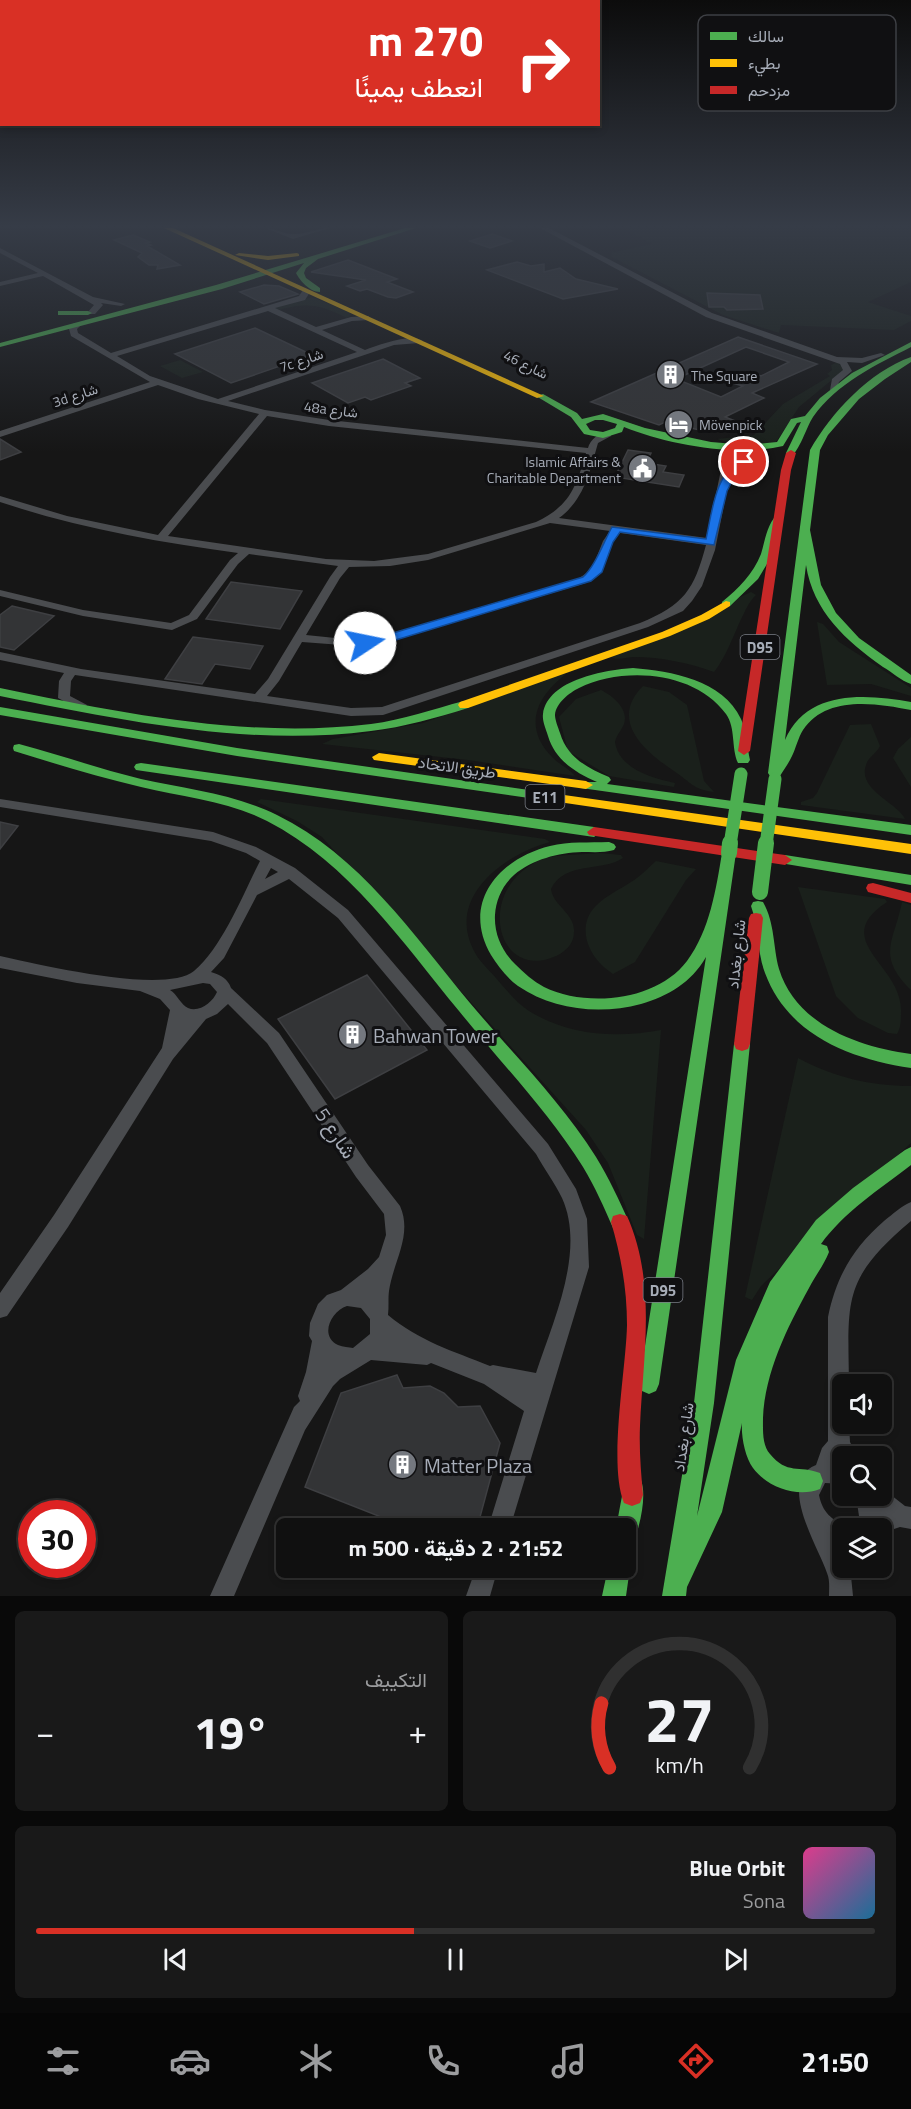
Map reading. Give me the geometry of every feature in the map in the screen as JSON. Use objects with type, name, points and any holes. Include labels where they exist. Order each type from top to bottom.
[{"type":"main road","points":[[61,313],[127,302]]},
{"type":"main road","points":[[0,345],[159,302]]},
{"type":"main road","name":"شارع 46","points":[[329,302],[350,316],[366,318],[397,338],[419,341],[543,397],[589,439]]},
{"type":"main road","name":"شارع 46","points":[[339,302],[510,374],[583,413],[614,420],[614,430]]},
{"type":"main road","points":[[0,338],[90,308]]},
{"type":"main road","name":"شارع بغداد","points":[[628,1518],[778,519],[791,450],[804,418],[813,406],[833,388],[911,344]]},
{"type":"main road","name":"شارع بغداد","points":[[676,1589],[707,1380],[759,899],[811,468],[823,433],[833,418],[860,391],[911,359]]},
{"type":"main road","points":[[589,439],[597,417]]},
{"type":"main road","points":[[589,439],[614,430],[742,448],[776,446],[783,441],[794,421],[804,418]]},
{"type":"main road","points":[[614,430],[707,447],[729,457]]},
{"type":"main road","points":[[4,693],[97,711],[254,730],[300,733],[369,728],[427,716],[677,629],[713,612],[741,593],[753,579],[765,557],[771,529],[778,519]]},
{"type":"main road","points":[[805,530],[812,549],[816,588],[831,615],[860,643],[911,680]]},
{"type":"main road","points":[[674,796],[609,781],[576,765],[565,756],[552,735],[550,714],[558,699],[572,686],[604,674],[642,671],[677,677],[705,689],[730,710],[738,726],[742,767]]},
{"type":"main road","points":[[775,775],[789,754],[801,723],[821,709],[846,702],[866,700],[911,706]]},
{"type":"main road","name":"طريق الاتحاد","points":[[0,711],[123,733],[911,849]]},
{"type":"main road","points":[[123,733],[347,753]]},
{"type":"main road","name":"E11","points":[[632,1496],[626,1450],[637,1354],[635,1275],[620,1217],[609,1190],[580,1143],[561,1119],[347,871],[298,830],[239,805],[103,774],[14,747],[702,847],[911,880]]},
{"type":"main road","points":[[369,756],[911,830]]},
{"type":"main road","points":[[836,818],[911,825]]},
{"type":"main road","points":[[702,847],[578,846],[538,853],[511,867],[492,888],[484,910],[486,933],[504,964],[540,990],[586,1003],[619,1003],[650,996],[686,974],[701,953],[722,903]]},
{"type":"main road","points":[[800,863],[846,881],[911,898]]},
{"type":"main road","points":[[759,899],[768,930],[773,972],[785,997],[794,1008],[819,1030],[847,1046],[875,1056],[911,1060]]},
{"type":"main road","points":[[676,1589],[711,1512],[724,1464],[741,1378],[766,1310],[791,1266],[840,1209],[911,1155]]},
{"type":"main road","points":[[826,1475],[794,1482],[777,1477],[762,1464],[753,1446],[751,1429],[757,1393],[790,1300],[830,1238],[879,1180]]},
{"type":"main road","points":[[614,1596],[617,1578]]},
{"type":"street","points":[[83,302],[90,308]]},
{"type":"street","points":[[105,353],[287,302]]},
{"type":"street","points":[[685,302],[709,315],[832,357],[846,364],[849,369],[835,381],[833,388]]},
{"type":"street","points":[[268,308],[365,353]]},
{"type":"street","points":[[315,330],[350,316]]},
{"type":"street","name":"48a شارع","points":[[77,324],[73,329],[74,334],[158,382],[218,402],[265,413],[329,423],[570,448],[589,439]]},
{"type":"street","name":"48a شارع","points":[[29,338],[63,334],[105,353]]},
{"type":"street","name":"7c شارع","points":[[218,402],[365,353],[397,338]]},
{"type":"street","points":[[832,357],[858,361],[892,353]]},
{"type":"street","name":"3d شارع","points":[[0,434],[158,382]]},
{"type":"street","points":[[161,538],[265,413]]},
{"type":"street","points":[[0,499],[71,521],[340,567],[403,562],[554,518],[574,501],[589,439]]},
{"type":"street","points":[[0,656],[77,672],[351,712],[383,711],[644,625],[671,613],[688,599],[698,579],[710,540],[729,457],[742,448]]},
{"type":"street","points":[[722,491],[732,472],[744,464],[740,459],[729,457]]},
{"type":"street","points":[[554,518],[578,524],[710,540]]},
{"type":"street","points":[[299,635],[355,643],[385,639],[582,581],[597,572],[608,541],[612,538],[611,528]]},
{"type":"street","points":[[0,593],[74,612],[172,627],[193,617],[243,550]]},
{"type":"street","points":[[264,699],[275,687],[273,681],[340,567]]},
{"type":"street","points":[[77,672],[65,687],[63,693],[67,701],[97,711]]},
{"type":"street","points":[[4,693],[46,698],[65,687]]},
{"type":"street","points":[[0,803],[213,837],[268,859],[290,872],[318,891],[348,919],[542,1149],[570,1195],[578,1220],[579,1268],[502,1518]]},
{"type":"street","points":[[167,1054],[177,988],[190,980],[219,954],[268,859]]},
{"type":"street","points":[[252,892],[290,872]]},
{"type":"street","points":[[0,1309],[61,1221],[167,1054],[206,1013],[219,1005],[221,987],[219,954]]},
{"type":"street","points":[[0,962],[139,985],[213,978],[221,987]]},
{"type":"street","points":[[139,985],[175,1005],[184,1014],[206,1013],[253,1017]]},
{"type":"street","name":"شارع 5","points":[[221,987],[273,1038],[362,1171],[390,1205],[396,1227],[379,1291],[380,1317]]},
{"type":"street","points":[[843,1446],[838,1317],[843,1288],[854,1263],[865,1249],[911,1210]]},
{"type":"street","name":"شارع 5","points":[[347,1297],[375,1275],[388,1256]]},
{"type":"street","points":[[222,1596],[299,1422],[316,1372],[321,1343],[318,1326],[325,1310],[331,1304],[347,1297],[366,1300],[403,1340],[428,1354],[485,1374],[543,1384]]},
{"type":"street","points":[[299,1422],[325,1380],[343,1363],[362,1354],[381,1332],[380,1317]]},
{"type":"street","points":[[321,1343],[335,1355],[428,1354]]},
{"type":"street","points":[[485,1374],[536,1407]]},
{"type":"street","points":[[832,1455],[826,1475],[809,1488],[809,1506],[819,1523],[841,1580]]},
{"type":"street","points":[[889,1506],[906,1517]]},
{"type":"street","points":[[819,1523],[832,1533]]},
{"type":"street","points":[[478,1596],[484,1578]]},
{"type":"shaded area","points":[[293,302],[326,302],[349,312],[351,315],[347,318],[314,306],[298,306],[279,310],[274,308]]},
{"type":"shaded area","points":[[699,302],[869,302],[911,316],[911,321],[894,330],[781,325],[779,333],[723,315]]},
{"type":"shaded area","points":[[180,360],[203,372],[182,378],[160,366]]},
{"type":"shaded area","points":[[838,362],[844,370],[799,407],[776,442],[767,446],[730,443],[717,439],[754,435],[783,404],[830,376],[827,374],[832,370],[831,365]]},
{"type":"shaded area","points":[[751,592],[756,595],[746,609],[726,653],[714,672],[665,659],[634,657],[616,659],[611,657]]},
{"type":"shaded area","points":[[817,622],[823,624],[839,642],[911,688],[911,696],[871,684],[827,685]]},
{"type":"shaded area","points":[[563,673],[565,675],[546,693],[540,703],[536,714],[536,725],[538,736],[544,747],[553,758],[575,776],[468,760],[322,744],[333,739],[423,723]]},
{"type":"shaded area","points":[[643,686],[669,692],[687,705],[704,781],[714,792],[692,785],[652,755],[635,734],[630,723],[629,711],[633,699]]},
{"type":"shaded area","points":[[601,690],[615,699],[624,713],[624,724],[615,742],[623,759],[638,771],[675,783],[674,787],[609,776],[568,751],[559,717],[576,699]]},
{"type":"shaded area","points":[[871,724],[880,746],[866,765],[867,782],[905,819],[801,805],[801,802],[813,798],[817,793],[850,725]]},
{"type":"shaded area","points":[[911,737],[911,787],[893,758],[898,749]]},
{"type":"shaded area","points":[[261,799],[545,839],[550,842],[515,856],[485,880],[474,895],[468,912],[467,930],[473,949],[480,961],[514,998],[536,1015],[566,1027],[597,1033],[629,1034],[661,1030],[644,1239],[637,1235],[608,1163],[586,1130],[322,837],[297,821],[257,802]]},
{"type":"shaded area","points":[[600,853],[621,855],[623,858],[605,865],[565,874],[551,889],[573,925],[573,939],[568,947],[560,954],[539,961],[521,958],[508,947],[501,931],[500,912],[506,892],[519,874],[546,858]]},
{"type":"shaded area","points":[[656,861],[696,869],[686,880],[635,962],[613,974],[597,960],[591,951],[587,941],[587,920],[597,904],[638,878]]},
{"type":"shaded area","points":[[798,887],[885,899],[887,902],[871,916],[864,929],[872,954],[898,994],[901,1017],[897,1034],[888,1033],[858,1018],[836,996]]},
{"type":"shaded area","points":[[902,902],[911,905],[911,990],[894,967],[890,948]]},
{"type":"shaded area","points":[[798,1058],[853,1079],[911,1086],[911,1143],[761,1286],[752,1300],[745,1297]]},
{"type":"building","points":[[708,302],[762,302],[763,309],[727,310],[724,307],[709,307]]},
{"type":"building","points":[[255,328],[312,355],[231,383],[175,354]]},
{"type":"building","points":[[738,337],[817,364],[752,393],[764,398],[725,417],[738,422],[717,431],[704,431],[682,426],[679,428],[665,422],[659,425],[591,402]],"holes":[[[746,347],[789,362],[761,376],[756,374],[736,384],[743,386],[721,397],[676,379]]]},
{"type":"building","points":[[383,359],[420,378],[405,383],[411,386],[371,400],[365,397],[348,403],[312,383]]},
{"type":"building","points":[[0,439],[21,452],[0,460]]},
{"type":"building","name":"Islamic Affairs & Charitable Department","points":[[628,450],[651,453],[646,463],[666,466],[663,472],[684,475],[679,487],[615,477]]},
{"type":"building","points":[[231,582],[302,591],[280,629],[206,619]]},
{"type":"building","points":[[12,606],[54,616],[14,650],[0,647],[0,615]]},
{"type":"building","points":[[193,637],[263,646],[250,669],[215,664],[202,684],[165,679]]},
{"type":"building","points":[[0,822],[18,826],[0,849]]},
{"type":"building","name":"Bahwan Tower","points":[[367,975],[427,1050],[335,1099],[278,1019]]},
{"type":"building","name":"Matter Plaza","points":[[397,1375],[403,1388],[430,1386],[444,1393],[458,1407],[480,1406],[500,1443],[480,1518],[384,1518],[305,1487],[341,1393]]},
{"type":"traffic: fast","points":[[0,345],[161,302]]},
{"type":"traffic: fast","points":[[61,313],[88,313]]},
{"type":"traffic: fast","points":[[791,453],[799,432],[823,399],[855,374],[911,344]]},
{"type":"traffic: fast","points":[[775,773],[815,450],[844,408],[868,387],[911,359]]},
{"type":"traffic: fast","points":[[540,396],[574,415],[587,432],[603,435],[619,430],[621,424]]},
{"type":"traffic: fast","points":[[581,423],[591,418],[603,417],[637,429],[711,445],[764,447],[780,444],[794,421],[804,418]]},
{"type":"traffic: fast","points":[[726,604],[744,589],[758,571],[778,520]]},
{"type":"traffic: fast","points":[[805,530],[816,585],[832,615],[855,640],[911,680]]},
{"type":"traffic: fast","points":[[604,780],[579,768],[560,749],[549,715],[555,702],[568,689],[611,673],[656,673],[699,686],[717,697],[734,717],[743,760]]},
{"type":"traffic: fast","points":[[0,692],[132,717],[269,731],[314,732],[371,728],[411,720],[464,705]]},
{"type":"traffic: fast","points":[[776,771],[797,729],[807,717],[819,709],[849,701],[865,700],[911,706]]},
{"type":"traffic: fast","points":[[0,711],[237,752],[550,797]]},
{"type":"traffic: fast","points":[[19,748],[80,767],[256,811],[302,835],[329,855],[354,878],[401,930],[552,1110],[590,1163],[620,1222]]},
{"type":"traffic: fast","points":[[141,767],[594,832]]},
{"type":"traffic: fast","points":[[729,853],[741,774]]},
{"type":"traffic: fast","points":[[760,892],[775,779]]},
{"type":"traffic: fast","points":[[586,785],[911,830]]},
{"type":"traffic: fast","points":[[609,847],[550,851],[527,860],[508,872],[496,888],[489,905],[487,924],[492,943],[503,962],[521,980],[539,991],[559,999],[606,1004],[651,995],[671,985],[693,965],[703,948],[721,903]]},
{"type":"traffic: fast","points":[[649,1384],[729,853]]},
{"type":"traffic: fast","points":[[785,860],[911,880]]},
{"type":"traffic: fast","points":[[758,906],[773,974],[783,994],[796,1011],[829,1037],[849,1046],[869,1053],[911,1061]]},
{"type":"traffic: fast","points":[[674,1596],[704,1403],[742,1044]]},
{"type":"traffic: fast","points":[[677,1583],[711,1512],[746,1360],[777,1288],[823,1226],[859,1194],[911,1155]]},
{"type":"traffic: fast","points":[[812,1481],[780,1477],[760,1460],[752,1434],[754,1402],[762,1368],[792,1300],[820,1252]]},
{"type":"traffic: fast","points":[[628,1518],[633,1488]]},
{"type":"traffic: fast","points":[[614,1596],[617,1578]]},
{"type":"traffic: slow","points":[[332,302],[540,396]]},
{"type":"traffic: slow","points":[[464,705],[666,634],[705,617],[726,604]]},
{"type":"traffic: slow","points":[[379,757],[586,785]]},
{"type":"traffic: slow","points":[[550,797],[911,849]]},
{"type":"traffic: jam","points":[[744,751],[786,470],[791,453]]},
{"type":"traffic: jam","points":[[594,832],[785,860]]},
{"type":"traffic: jam","points":[[873,888],[911,898]]},
{"type":"traffic: jam","points":[[742,1044],[756,918]]},
{"type":"traffic: jam","points":[[620,1222],[631,1257],[636,1291],[637,1325],[629,1460],[632,1495]]},
{"type":"place","name":"The Square","points":[[670,375]]},
{"type":"place","name":"Mövenpick","points":[[678,424]]},
{"type":"place","name":"Islamic Affairs & Charitable Department","points":[[642,469]]},
{"type":"place","name":"Bahwan Tower","points":[[352,1035]]},
{"type":"place","name":"Matter Plaza","points":[[403,1465]]},
{"type":"route","points":[[365,643],[375,642],[587,579],[597,572],[608,541],[616,529],[710,542],[722,491],[732,472],[744,462]]}]
